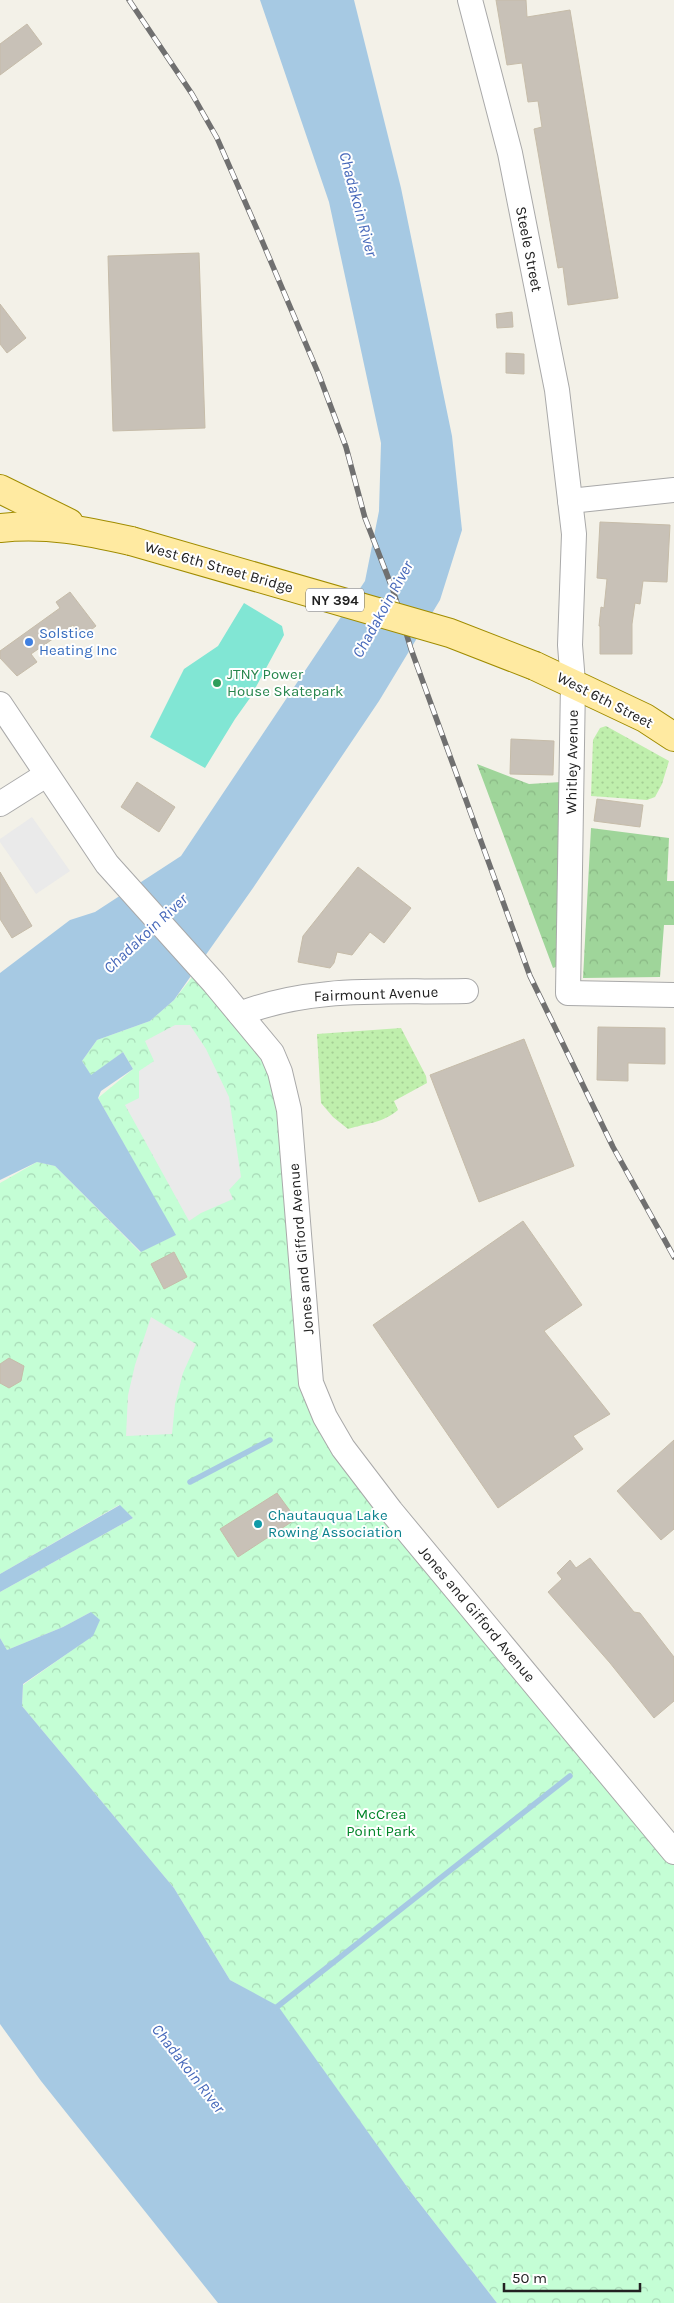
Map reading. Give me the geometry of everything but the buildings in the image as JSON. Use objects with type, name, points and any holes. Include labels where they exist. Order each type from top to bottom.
[{"type":"main road","name":"NY 394","points":[[0,489],[81,529]]},
{"type":"main road","name":"NY 394","points":[[0,528],[22,526],[81,529]]},
{"type":"main road","name":"West 6th Street Bridge","points":[[81,529],[450,633],[535,666]]},
{"type":"main road","name":"West 6th Street","points":[[535,666],[645,718],[674,737]]},
{"type":"street","name":"Steele Street","points":[[470,0],[510,153],[557,390],[570,501]]},
{"type":"street","points":[[570,501],[674,490]]},
{"type":"street","name":"Whitley Avenue","points":[[570,501],[574,534],[570,644],[574,683],[568,993],[674,995]]},
{"type":"street","points":[[0,704],[107,864],[240,1014]]},
{"type":"street","points":[[0,804],[46,775]]},
{"type":"street","name":"Fairmount Avenue","points":[[240,1014],[265,1004],[306,996],[351,992],[466,991]]},
{"type":"street","name":"Jones and Gifford Avenue","points":[[240,1014],[272,1054],[280,1072],[289,1110],[311,1382],[325,1417],[343,1448],[390,1511],[674,1852]]},
{"type":"green space","points":[[606,726],[669,761],[662,784],[655,797],[647,800],[591,796],[593,740],[600,728]]},
{"type":"green space","points":[[477,764],[529,784],[561,782],[564,964],[553,968]]},
{"type":"green space","points":[[591,828],[669,838],[667,881],[674,881],[674,925],[664,925],[660,977],[583,978]]},
{"type":"green space","name":"McCrea Point Park","points":[[200,967],[272,1053],[325,1417],[674,1850],[674,2303],[497,2303],[410,2191],[278,2007],[230,1980],[174,1888],[22,1706],[23,1685],[92,1636],[91,1612],[63,1627],[7,1650],[0,1638],[0,1592],[133,1518],[119,1505],[0,1574],[0,1183],[37,1162],[55,1166],[140,1252],[175,1235],[98,1098],[133,1069],[123,1052],[91,1076],[82,1061],[97,1040],[150,1021],[174,1000]]},
{"type":"green space","points":[[401,1028],[426,1076],[427,1083],[394,1101],[398,1110],[387,1118],[348,1129],[333,1117],[321,1103],[317,1034]]},
{"type":"shaded area","name":"JTNY Power House Skatepark","points":[[244,603],[282,626],[284,635],[250,698],[205,768],[150,737],[184,669],[218,646]]},
{"type":"shaded area","points":[[32,817],[70,871],[36,894],[0,842],[0,839]]},
{"type":"shaded area","points":[[175,1025],[190,1025],[206,1049],[229,1097],[241,1177],[229,1190],[233,1199],[201,1213],[189,1221],[125,1105],[139,1098],[139,1071],[154,1061],[145,1041]]},
{"type":"shaded area","points":[[151,1317],[196,1344],[183,1373],[175,1404],[172,1434],[126,1436],[128,1395],[135,1365]]},
{"type":"water","name":"Chadakoin River","points":[[260,0],[354,0],[401,188],[452,436],[462,530],[440,600],[379,701],[253,888],[174,1000],[150,1021],[97,1040],[82,1061],[91,1075],[123,1052],[133,1069],[101,1091],[98,1098],[176,1235],[141,1252],[55,1166],[37,1162],[0,1180],[0,973],[70,920],[95,912],[181,856],[365,581],[379,511],[381,443],[329,202]]},
{"type":"water","points":[[120,1505],[133,1518],[0,1592],[0,1574]]},
{"type":"water","name":"Chadakoin River","points":[[91,1612],[100,1620],[93,1636],[23,1684],[22,1706],[174,1888],[230,1980],[278,2006],[410,2191],[497,2303],[218,2303],[41,2081],[0,2024],[0,1638],[7,1650],[63,1627]]},
{"type":"waterway","points":[[190,1482],[270,1440]]},
{"type":"waterway","points":[[273,2010],[570,1776]]},
{"type":"railway","points":[[129,0],[192,94],[217,138],[260,236],[319,375],[346,447],[365,518],[393,590],[411,649],[530,976],[613,1147],[674,1257]]},
{"type":"place","name":"Solstice Heating Inc","points":[[29,642]]},
{"type":"place","name":"JTNY Power House Skatepark","points":[[217,683]]},
{"type":"place","name":"Chautauqua Lake Rowing Association","points":[[258,1524]]}]
